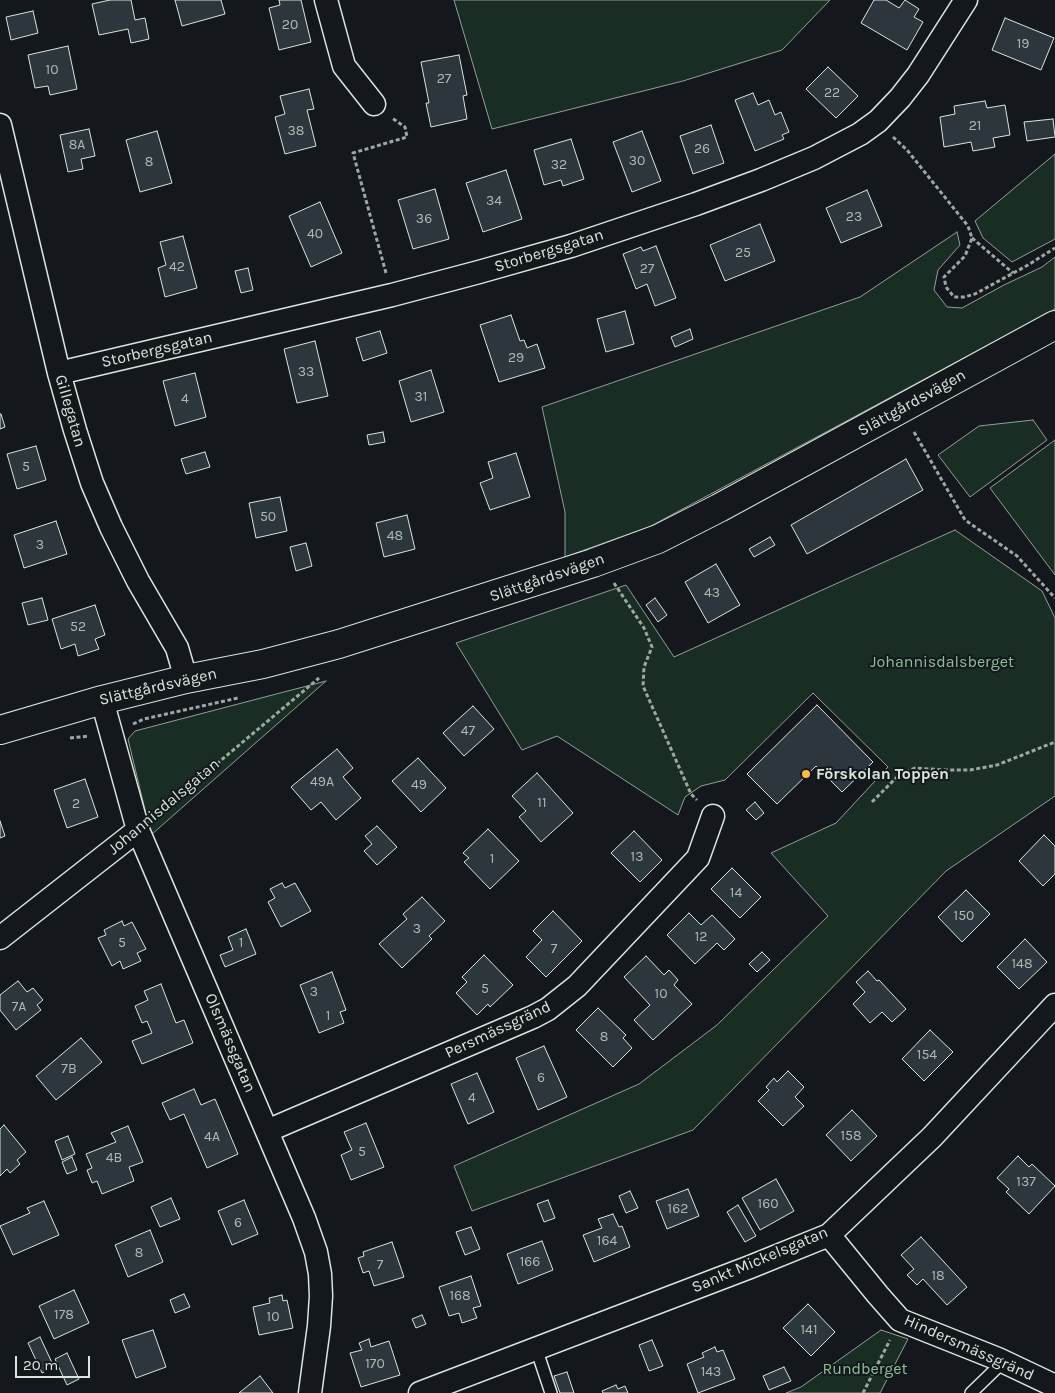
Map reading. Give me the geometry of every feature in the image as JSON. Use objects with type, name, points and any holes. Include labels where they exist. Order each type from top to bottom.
[{"type":"street","points":[[326,0],[344,66],[374,104]]},
{"type":"street","name":"Storbergsgatan","points":[[59,373],[392,295],[571,246],[727,193],[814,158],[860,134],[878,121],[918,76],[966,0]]},
{"type":"street","name":"Gillegatan","points":[[0,125],[74,430],[92,483],[111,527],[138,581],[177,648],[186,679]]},
{"type":"street","name":"Slättgårdsvägen","points":[[0,730],[102,700],[186,679],[263,664],[339,644],[593,563],[658,539],[1055,325]]},
{"type":"street","name":"Olsmässgatan","points":[[102,700],[138,830],[304,1218],[316,1252],[320,1274],[319,1326],[310,1393]]},
{"type":"street","name":"Persmässgränd","points":[[267,1131],[533,1017],[555,1004],[576,986],[698,858],[713,816]]},
{"type":"street","name":"Johannisdalsgatan","points":[[0,938],[138,830]]},
{"type":"street","name":"Sankt Mickelsgatan","points":[[420,1393],[829,1235],[932,1137],[1055,1005]]},
{"type":"street","name":"Hindersmässgränd","points":[[829,1235],[900,1320],[1003,1362],[1055,1386]]},
{"type":"lane","points":[[536,1348],[550,1393]]},
{"type":"lane","points":[[971,1393],[1003,1362]]},
{"type":"path","points":[[878,121],[907,150],[968,226],[972,238],[1013,273]]},
{"type":"path","points":[[392,295],[353,153],[407,137]]},
{"type":"path","points":[[972,238],[965,256],[944,277],[946,287],[954,297],[975,294],[1055,248]]},
{"type":"path","points":[[909,424],[965,520],[1017,556],[1055,598]]},
{"type":"path","points":[[612,581],[644,628],[652,647],[644,667],[643,686],[691,794],[713,816]]},
{"type":"path","name":"Johannisdalsgatan","points":[[138,830],[325,673]]},
{"type":"path","points":[[872,802],[899,775],[915,768],[970,770],[997,766],[1055,742]]},
{"type":"path","points":[[863,1393],[900,1320]]},
{"type":"green space","points":[[454,0],[830,0],[782,50],[683,81],[492,129]]},
{"type":"green space","points":[[1055,154],[1055,239],[1012,262],[983,238],[975,221]]},
{"type":"green space","points":[[957,232],[960,245],[938,270],[934,290],[947,307],[962,308],[1042,267],[1055,257],[1055,309],[651,526],[565,557],[565,512],[542,407],[860,297]]},
{"type":"green space","points":[[1033,420],[1047,440],[970,497],[938,455],[979,426]]},
{"type":"green space","points":[[1055,440],[1055,575],[990,488]]},
{"type":"green space","name":"Johannisdalsberget","points":[[955,530],[1042,591],[1055,618],[1055,796],[946,871],[693,1130],[472,1211],[454,1166],[639,1084],[717,1025],[828,916],[771,853],[836,823],[888,767],[813,693],[725,780],[701,786],[685,797],[678,815],[557,736],[522,750],[456,643],[626,585],[674,657]]},
{"type":"green space","points":[[326,681],[151,835],[128,739],[135,731]]},
{"type":"green space","name":"Rundberget","points":[[881,1330],[908,1339],[880,1393],[786,1393],[801,1387]]},
{"type":"building","points":[[110,0],[131,0],[135,20],[145,18],[149,39],[131,43],[128,29],[99,35],[92,4]]},
{"type":"building","points":[[175,0],[221,0],[225,14],[182,26]]},
{"type":"building","points":[[279,0],[301,0],[311,42],[279,50],[269,8],[280,5]]},
{"type":"building","points":[[874,0],[886,0],[899,8],[905,0],[919,9],[914,17],[923,22],[907,50],[861,23]]},
{"type":"building","points":[[33,11],[38,33],[11,40],[6,17]]},
{"type":"building","points":[[1005,18],[1054,38],[1041,70],[992,50]]},
{"type":"building","points":[[68,46],[77,89],[50,95],[48,86],[35,88],[28,55]]},
{"type":"building","points":[[459,55],[467,95],[463,96],[467,119],[431,127],[426,103],[429,103],[421,62]]},
{"type":"building","points":[[828,67],[858,96],[836,118],[806,89]]},
{"type":"building","points":[[309,89],[314,109],[307,110],[316,146],[285,154],[275,117],[285,114],[280,96]]},
{"type":"building","points":[[753,93],[758,105],[769,100],[775,115],[781,112],[789,132],[782,135],[784,139],[755,151],[735,100]]},
{"type":"building","points":[[985,101],[987,108],[1005,105],[1010,135],[993,138],[995,147],[973,151],[971,142],[944,147],[940,117],[955,114],[954,106]]},
{"type":"building","points":[[1053,119],[1055,137],[1027,141],[1024,122]]},
{"type":"building","points":[[711,125],[724,163],[693,174],[680,136]]},
{"type":"building","points":[[89,129],[95,156],[81,159],[83,169],[68,172],[60,135]]},
{"type":"building","points":[[157,131],[172,183],[140,192],[126,140]]},
{"type":"building","points":[[642,131],[661,181],[632,192],[613,142]]},
{"type":"building","points":[[571,139],[584,179],[563,186],[561,180],[544,185],[534,150]]},
{"type":"building","points":[[506,170],[522,219],[483,232],[466,183]]},
{"type":"building","points":[[435,189],[449,239],[413,249],[398,200]]},
{"type":"building","points":[[867,190],[882,226],[841,243],[826,208]]},
{"type":"building","points":[[320,202],[342,253],[311,267],[289,216]]},
{"type":"building","points":[[760,224],[775,261],[725,281],[710,245]]},
{"type":"building","points":[[183,236],[197,288],[165,297],[158,268],[166,265],[160,242]]},
{"type":"building","points":[[656,246],[676,298],[655,306],[647,284],[636,289],[623,254],[641,247],[643,251]]},
{"type":"building","points":[[248,268],[253,290],[241,293],[235,271]]},
{"type":"building","points":[[625,311],[634,344],[606,352],[597,319]]},
{"type":"building","points":[[511,315],[520,341],[524,340],[527,348],[537,344],[545,368],[499,382],[480,325]]},
{"type":"building","points":[[690,329],[693,339],[675,347],[671,337]]},
{"type":"building","points":[[380,331],[387,353],[363,361],[356,338]]},
{"type":"building","points":[[315,341],[328,396],[297,403],[284,349]]},
{"type":"building","points":[[431,370],[444,412],[411,422],[399,381]]},
{"type":"building","points":[[195,373],[206,417],[175,426],[163,381]]},
{"type":"building","points":[[0,414],[5,427],[0,429]]},
{"type":"building","points":[[383,432],[385,442],[369,445],[367,435]]},
{"type":"building","points":[[36,446],[46,480],[17,489],[7,454]]},
{"type":"building","points":[[205,452],[210,467],[186,474],[181,459]]},
{"type":"building","points":[[516,453],[530,497],[490,510],[480,483],[493,478],[488,462]]},
{"type":"building","points":[[906,459],[923,490],[807,554],[791,525]]},
{"type":"building","points":[[280,497],[287,531],[256,538],[249,503]]},
{"type":"building","points":[[407,515],[415,549],[384,557],[376,523]]},
{"type":"building","points":[[56,521],[67,554],[24,568],[14,535]]},
{"type":"building","points":[[770,537],[775,545],[754,557],[749,549]]},
{"type":"building","points":[[306,543],[312,566],[296,571],[290,547]]},
{"type":"building","points":[[716,564],[740,605],[708,623],[685,582]]},
{"type":"building","points":[[42,598],[48,620],[28,625],[22,603]]},
{"type":"building","points":[[655,598],[667,615],[658,622],[646,605]]},
{"type":"building","points":[[95,605],[105,635],[95,639],[99,649],[78,656],[75,644],[61,649],[52,619]]},
{"type":"building","points":[[817,705],[873,762],[842,792],[816,766],[777,804],[747,774]]},
{"type":"building","points":[[473,706],[494,729],[464,756],[443,733]]},
{"type":"building","points":[[337,749],[353,768],[343,777],[361,798],[336,820],[321,802],[311,810],[291,787]]},
{"type":"building","points":[[418,758],[446,788],[421,812],[392,781]]},
{"type":"building","points":[[537,773],[573,813],[541,842],[519,817],[526,811],[512,796]]},
{"type":"building","points":[[85,779],[98,817],[67,828],[54,790]]},
{"type":"building","points":[[755,802],[764,813],[756,820],[746,810]]},
{"type":"building","points":[[0,821],[5,836],[0,838]]},
{"type":"building","points":[[377,826],[397,847],[377,865],[364,851],[372,844],[365,836]]},
{"type":"building","points":[[488,829],[519,861],[490,889],[464,862],[469,858],[463,853]]},
{"type":"building","points":[[634,831],[662,860],[640,882],[611,853]]},
{"type":"building","points":[[1044,835],[1055,846],[1055,874],[1043,886],[1019,861]]},
{"type":"building","points":[[732,868],[761,897],[740,918],[711,889]]},
{"type":"building","points":[[282,883],[285,888],[295,883],[311,911],[281,927],[268,902],[275,898],[270,889]]},
{"type":"building","points":[[966,890],[990,914],[962,942],[938,917]]},
{"type":"building","points":[[422,897],[445,921],[429,936],[432,939],[402,968],[379,944],[407,919],[403,914]]},
{"type":"building","points":[[553,911],[582,941],[546,977],[526,957],[542,940],[533,931]]},
{"type":"building","points":[[689,913],[701,925],[712,915],[735,939],[724,950],[717,943],[695,964],[667,935]]},
{"type":"building","points":[[122,921],[124,926],[132,922],[146,949],[137,953],[141,961],[123,969],[120,961],[112,966],[98,938],[106,935],[104,930]]},
{"type":"building","points":[[246,929],[256,954],[225,967],[220,955],[233,950],[228,937]]},
{"type":"building","points":[[1025,939],[1047,962],[1019,989],[997,967]]},
{"type":"building","points":[[762,952],[770,960],[757,972],[749,964]]},
{"type":"building","points":[[484,955],[513,985],[490,1007],[488,1004],[477,1015],[456,993],[467,982],[462,977]]},
{"type":"building","points":[[646,956],[664,975],[669,970],[678,980],[674,985],[692,1004],[653,1040],[634,1020],[650,1005],[624,977]]},
{"type":"building","points":[[868,971],[906,1009],[892,1022],[882,1012],[870,1023],[853,1004],[865,992],[856,982]]},
{"type":"building","points":[[332,972],[346,1010],[340,1012],[344,1023],[319,1033],[300,985]]},
{"type":"building","points":[[18,981],[27,992],[33,988],[43,1000],[37,1005],[41,1010],[16,1030],[0,1010],[0,995]]},
{"type":"building","points":[[161,984],[176,1023],[184,1020],[193,1043],[142,1064],[132,1041],[152,1033],[147,1021],[142,1023],[135,1006],[148,1000],[144,991]]},
{"type":"building","points":[[598,1008],[626,1035],[623,1038],[632,1048],[613,1067],[576,1030]]},
{"type":"building","points":[[930,1030],[953,1052],[924,1081],[902,1059]]},
{"type":"building","points":[[81,1038],[102,1062],[56,1100],[36,1076]]},
{"type":"building","points":[[544,1046],[567,1097],[538,1110],[516,1058]]},
{"type":"building","points":[[788,1071],[804,1087],[795,1097],[804,1106],[783,1126],[758,1101],[769,1090],[766,1087],[774,1078],[777,1082]]},
{"type":"building","points":[[477,1073],[494,1112],[468,1124],[451,1084]]},
{"type":"building","points":[[194,1089],[201,1105],[215,1099],[238,1154],[207,1168],[184,1114],[170,1120],[162,1103]]},
{"type":"building","points":[[852,1110],[877,1136],[851,1161],[826,1135]]},
{"type":"building","points":[[366,1123],[384,1167],[351,1180],[341,1155],[352,1150],[344,1132]]},
{"type":"building","points":[[4,1125],[26,1152],[17,1160],[20,1164],[10,1173],[7,1169],[0,1176],[0,1129]]},
{"type":"building","points":[[128,1126],[143,1162],[129,1167],[134,1181],[102,1194],[97,1181],[92,1183],[87,1170],[92,1168],[86,1154],[116,1142],[111,1133]]},
{"type":"building","points":[[68,1136],[75,1154],[62,1160],[55,1141]]},
{"type":"building","points":[[1018,1156],[1029,1167],[1032,1164],[1055,1186],[1029,1214],[1006,1192],[1009,1189],[997,1178]]},
{"type":"building","points":[[72,1157],[77,1170],[67,1174],[62,1162]]},
{"type":"building","points":[[776,1179],[794,1211],[760,1230],[742,1198]]},
{"type":"building","points":[[688,1189],[699,1216],[667,1229],[656,1201]]},
{"type":"building","points":[[630,1191],[638,1208],[626,1213],[619,1196]]},
{"type":"building","points":[[171,1198],[180,1219],[160,1227],[151,1207]]},
{"type":"building","points":[[244,1200],[258,1234],[232,1245],[218,1211]]},
{"type":"building","points":[[548,1200],[555,1218],[544,1222],[537,1204]]},
{"type":"building","points":[[44,1201],[59,1235],[13,1255],[0,1226],[30,1213],[27,1208]]},
{"type":"building","points":[[738,1205],[756,1236],[745,1242],[727,1212]]},
{"type":"building","points":[[613,1214],[619,1227],[622,1226],[630,1247],[594,1262],[583,1235],[602,1228],[598,1219]]},
{"type":"building","points":[[471,1227],[480,1249],[465,1255],[456,1232]]},
{"type":"building","points":[[150,1230],[163,1262],[128,1277],[115,1245]]},
{"type":"building","points":[[921,1237],[967,1287],[947,1305],[923,1279],[917,1285],[907,1275],[914,1269],[901,1255]]},
{"type":"building","points":[[542,1241],[553,1270],[518,1284],[507,1254]]},
{"type":"building","points":[[392,1242],[404,1277],[374,1286],[369,1271],[363,1273],[358,1258],[364,1256],[363,1252]]},
{"type":"building","points":[[471,1276],[481,1306],[473,1308],[477,1318],[462,1323],[459,1313],[449,1316],[439,1287]]},
{"type":"building","points":[[74,1290],[89,1323],[54,1339],[39,1306]]},
{"type":"building","points":[[184,1294],[190,1307],[175,1313],[170,1300]]},
{"type":"building","points":[[282,1295],[283,1301],[287,1300],[293,1328],[259,1335],[253,1307],[270,1303],[269,1298]]},
{"type":"building","points":[[808,1304],[835,1332],[811,1356],[783,1328]]},
{"type":"building","points":[[422,1315],[426,1324],[416,1328],[412,1319]]},
{"type":"building","points":[[153,1330],[166,1367],[136,1378],[122,1340]]},
{"type":"building","points":[[40,1337],[54,1367],[42,1373],[28,1343]]},
{"type":"building","points":[[369,1339],[371,1347],[389,1341],[400,1375],[361,1387],[350,1353],[362,1350],[359,1343]]},
{"type":"building","points":[[652,1340],[663,1366],[649,1371],[639,1345]]},
{"type":"building","points":[[715,1347],[717,1352],[723,1350],[735,1379],[698,1393],[687,1364],[704,1357],[702,1353]]},
{"type":"building","points":[[67,1353],[79,1379],[67,1385],[55,1359]]},
{"type":"building","points":[[784,1367],[791,1381],[769,1390],[763,1376]]},
{"type":"building","points":[[567,1372],[574,1393],[560,1393],[554,1376]]},
{"type":"building","points":[[260,1376],[273,1393],[239,1393]]},
{"type":"building","points":[[616,1385],[618,1389],[625,1386],[628,1393],[603,1393],[602,1391]]},
{"type":"place","name":"Förskolan Toppen","points":[[806,774]]}]
